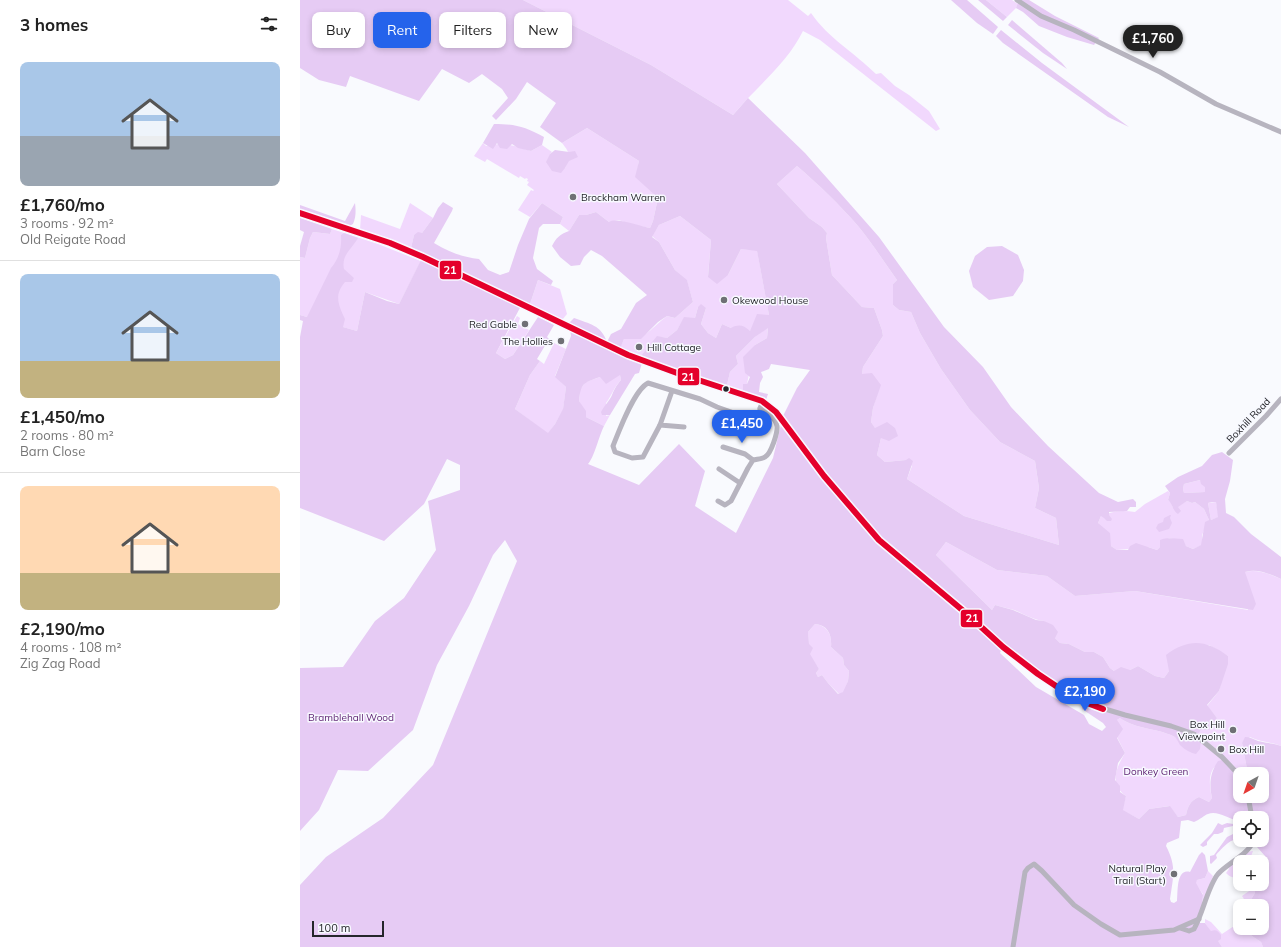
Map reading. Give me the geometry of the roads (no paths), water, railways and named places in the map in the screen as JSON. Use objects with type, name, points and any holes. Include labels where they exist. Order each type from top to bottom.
[{"type":"street","points":[[1017,0],[1042,16],[1160,72],[1216,104],[1281,132]]},
{"type":"street","points":[[300,213],[390,243],[423,257],[628,355],[762,401],[776,412],[824,476],[879,540],[962,610],[1003,647],[1038,674],[1074,698],[1085,703],[1125,715],[1171,726],[1194,734],[1222,757],[1233,769]]},
{"type":"street","points":[[672,390],[660,425],[643,457],[632,458],[615,452],[613,446],[631,405],[643,385],[648,383],[672,390],[700,399],[717,407],[751,419],[758,416],[762,401]]},
{"type":"street","name":"Boxhill Road","points":[[1229,453],[1281,399]]},
{"type":"street","points":[[723,447],[745,454],[753,460],[765,458],[769,454],[777,432],[777,425],[767,412],[760,408]]},
{"type":"street","points":[[660,425],[684,427]]},
{"type":"street","points":[[718,501],[725,505],[731,501],[753,460]]},
{"type":"street","points":[[719,469],[740,482]]},
{"type":"street","points":[[1013,947],[1025,872],[1034,864],[1074,905],[1120,935],[1180,928],[1189,931],[1194,929],[1199,919],[1214,879],[1224,868],[1250,847]]},
{"type":"place","name":"Brockham Warren","points":[[573,197]]},
{"type":"place","name":"Okewood House","points":[[724,300]]},
{"type":"place","name":"Red Gable","points":[[525,324]]},
{"type":"place","name":"The Hollies","points":[[561,341]]},
{"type":"place","name":"Hill Cottage","points":[[639,347]]},
{"type":"place","name":"Box Hill Viewpoint","points":[[1233,730]]},
{"type":"place","name":"Box Hill","points":[[1221,749]]},
{"type":"place","name":"Natural Play Trail (Start)","points":[[1174,874]]},
{"type":"park label","name":"Bramblehall Wood","points":[[351,717]]},
{"type":"park label","name":"Donkey Green","points":[[1156,771]]}]
